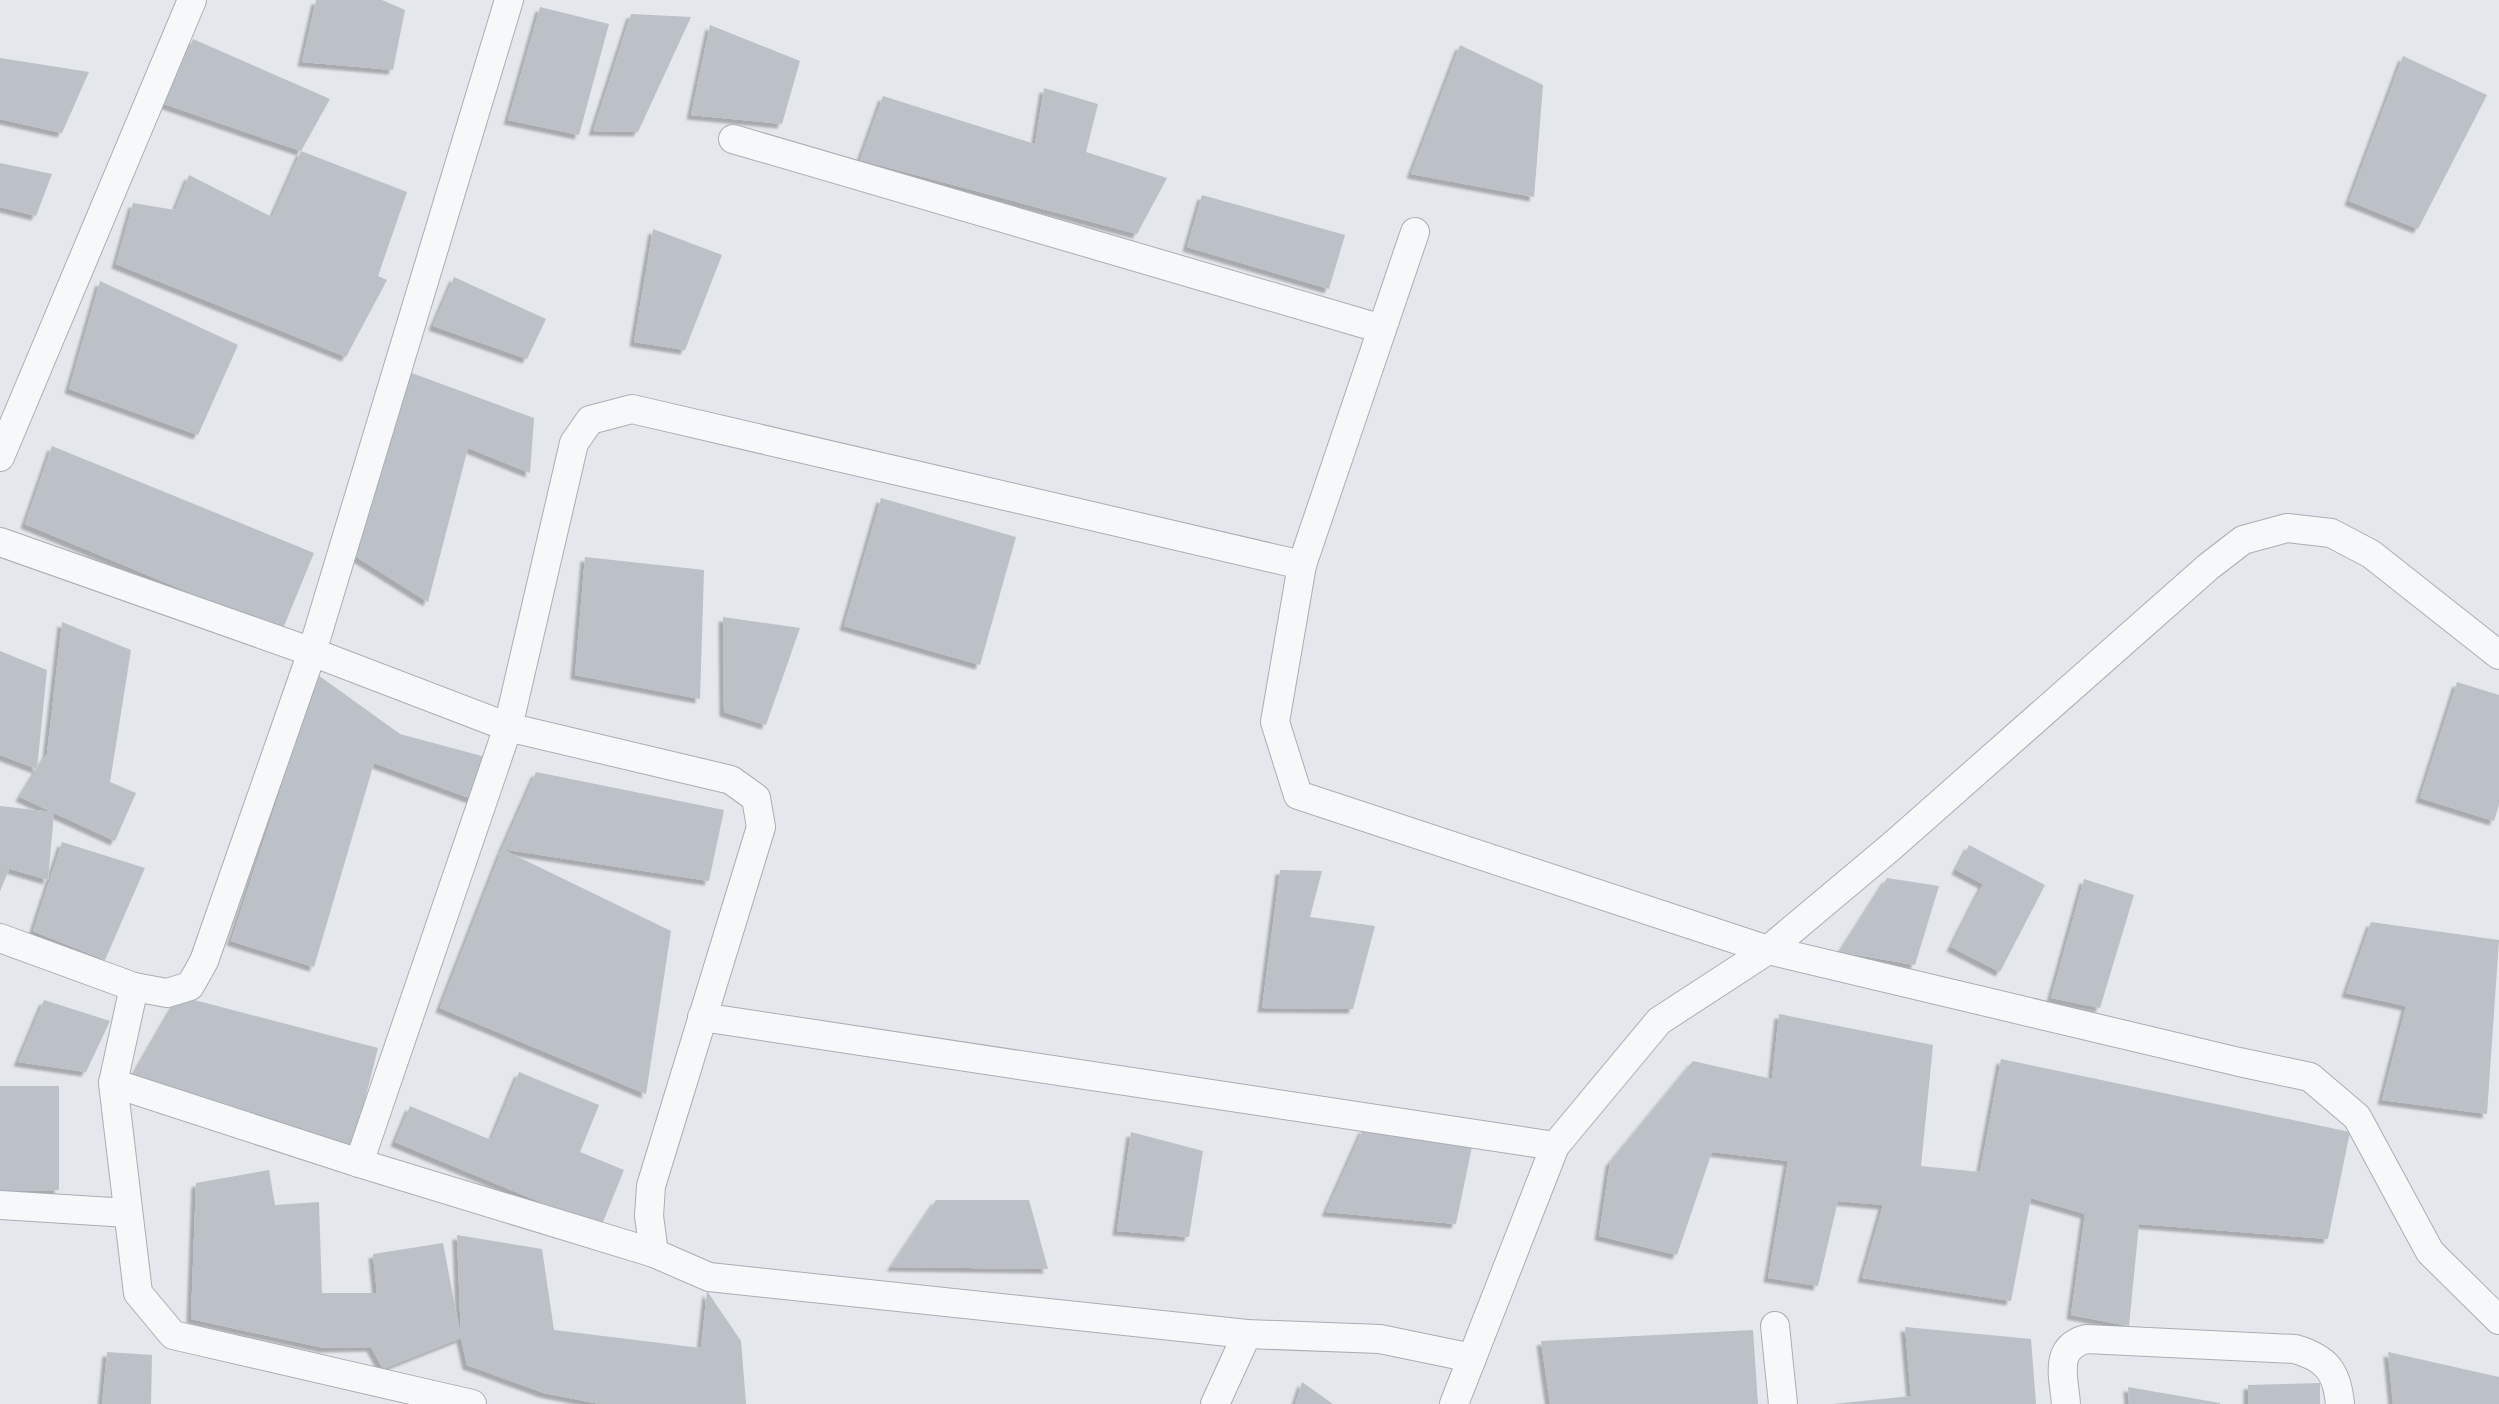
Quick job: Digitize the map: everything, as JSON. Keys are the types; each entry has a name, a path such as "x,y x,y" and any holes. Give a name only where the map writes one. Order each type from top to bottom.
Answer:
{"street":[{"path":"0,457 192,0"},
{"path":"0,938 134,987 167,993 190,986 204,961 312,652 509,0"},
{"path":"733,139 1382,329"},
{"path":"1415,232 1302,564 1276,722 1298,795 1768,950 2220,1058 2310,1077 2357,1118 2430,1252 2499,1320"},
{"path":"359,1163 508,726 574,443 590,420 632,409 1302,564"},
{"path":"1454,1404 1555,1146 1659,1021 1768,950 1892,846 2208,568 2243,540 2286,528 2331,533 2371,554 2499,655"},
{"path":"0,542 312,652 508,726 731,780 756,798 760,827 651,1186 649,1216 654,1253"},
{"path":"134,987 113,1083 138,1293 173,1334 472,1404"},
{"path":"702,1017 1555,1146"},
{"path":"113,1083 359,1163 654,1253 709,1277 1247,1334 1380,1339 1472,1358"},
{"path":"0,1205 128,1213"},
{"path":"1775,1326 1783,1404"},
{"path":"1215,1404 1247,1334"},
{"path":"2066,1404 2062,1360 2067,1349 2075,1342 2086,1339 2295,1349 2311,1354 2325,1363 2335,1377 2340,1404"}],"building":[{"path":"316,0 382,0 405,10 393,70 302,62"},
{"path":"540,7 609,24 579,135 508,120"},
{"path":"631,14 691,17 638,132 593,131"},
{"path":"710,25 800,61 782,124 691,115"},
{"path":"193,39 330,99 301,151 164,104"},
{"path":"1460,45 1543,85 1534,197 1411,174"},
{"path":"2403,56 2487,95 2418,229 2349,201"},
{"path":"0,58 89,72 62,133 0,119"},
{"path":"1044,88 1098,104 1086,152 1167,178 1137,234 860,160 883,96 1035,144"},
{"path":"301,151 407,192 378,276 387,280 346,357 116,264 133,203 175,210 189,175 272,217"},
{"path":"0,163 52,174 36,216 0,207"},
{"path":"1202,195 1345,235 1329,289 1187,247"},
{"path":"653,229 722,255 685,350 634,342"},
{"path":"454,277 546,319 527,359 433,326"},
{"path":"100,281 238,345 198,435 69,389"},
{"path":"409,372 534,418 530,473 468,448 428,602 350,553"},
{"path":"52,446 314,553 282,631 25,524"},
{"path":"881,498 1016,537 980,665 844,626"},
{"path":"585,557 704,570 700,699 575,675"},
{"path":"723,617 800,628 766,725 724,712"},
{"path":"62,622 131,650 110,782 136,793 115,841 54,813 48,880 0,866 0,806 52,812 20,797 47,754"},
{"path":"0,651 47,670 37,769 0,755"},
{"path":"318,675 400,734 493,759 472,799 374,763 314,967 231,941"},
{"path":"2457,682 2499,695 2499,805 2494,821 2420,798"},
{"path":"536,772 724,810 709,881 502,849"},
{"path":"62,842 145,868 105,960 33,931"},
{"path":"1969,845 2045,885 2000,972 1951,947 1983,884 1956,870"},
{"path":"502,849 671,931 646,1094 440,1008"},
{"path":"0,867 9,870 0,891"},
{"path":"1280,870 1322,871 1310,917 1375,926 1353,1009 1262,1008"},
{"path":"1887,878 1939,886 1915,965 1840,952"},
{"path":"2084,879 2134,895 2100,1008 2051,998"},
{"path":"2371,922 2499,940 2487,1114 2382,1100 2406,1006 2346,993"},
{"path":"179,996 378,1048 353,1147 133,1076"},
{"path":"44,1000 110,1021 86,1072 18,1062"},
{"path":"1779,1014 1933,1045 1921,1166 1980,1172 2001,1059 2350,1132 2328,1239 2139,1224 2129,1326 2071,1315 2085,1214 2031,1198 2011,1301 1862,1278 1883,1205 1838,1201 1818,1286 1768,1278 1788,1161 1712,1152 1677,1255 1599,1236 1610,1162 1693,1061 1772,1079"},
{"path":"519,1072 599,1105 580,1152 624,1170 601,1227 395,1142 410,1106 491,1140"},
{"path":"0,1086 59,1086 59,1190 0,1191"},
{"path":"1363,1129 1473,1142 1456,1224 1326,1212"},
{"path":"1131,1132 1203,1151 1189,1237 1117,1231"},
{"path":"269,1170 275,1205 319,1202 322,1293 377,1293 373,1254 443,1243 461,1338 383,1369 371,1347 324,1348 191,1319 196,1183"},
{"path":"936,1200 1029,1200 1048,1269 891,1267"},
{"path":"457,1235 542,1249 554,1330 701,1348 707,1291 741,1341 746,1404 600,1404 544,1393 467,1365 461,1338"},
{"path":"1905,1327 2031,1339 2036,1404 1833,1404 1911,1396"},
{"path":"1753,1330 1758,1404 1550,1404 1541,1341"},
{"path":"107,1352 152,1355 151,1404 102,1404"},
{"path":"2388,1352 2499,1377 2499,1404 2393,1404"},
{"path":"1302,1382 1333,1404 1295,1404"},
{"path":"2320,1383 2320,1404 2248,1404 2248,1385"},
{"path":"2128,1387 2220,1403 2220,1404 2129,1404"}]}
